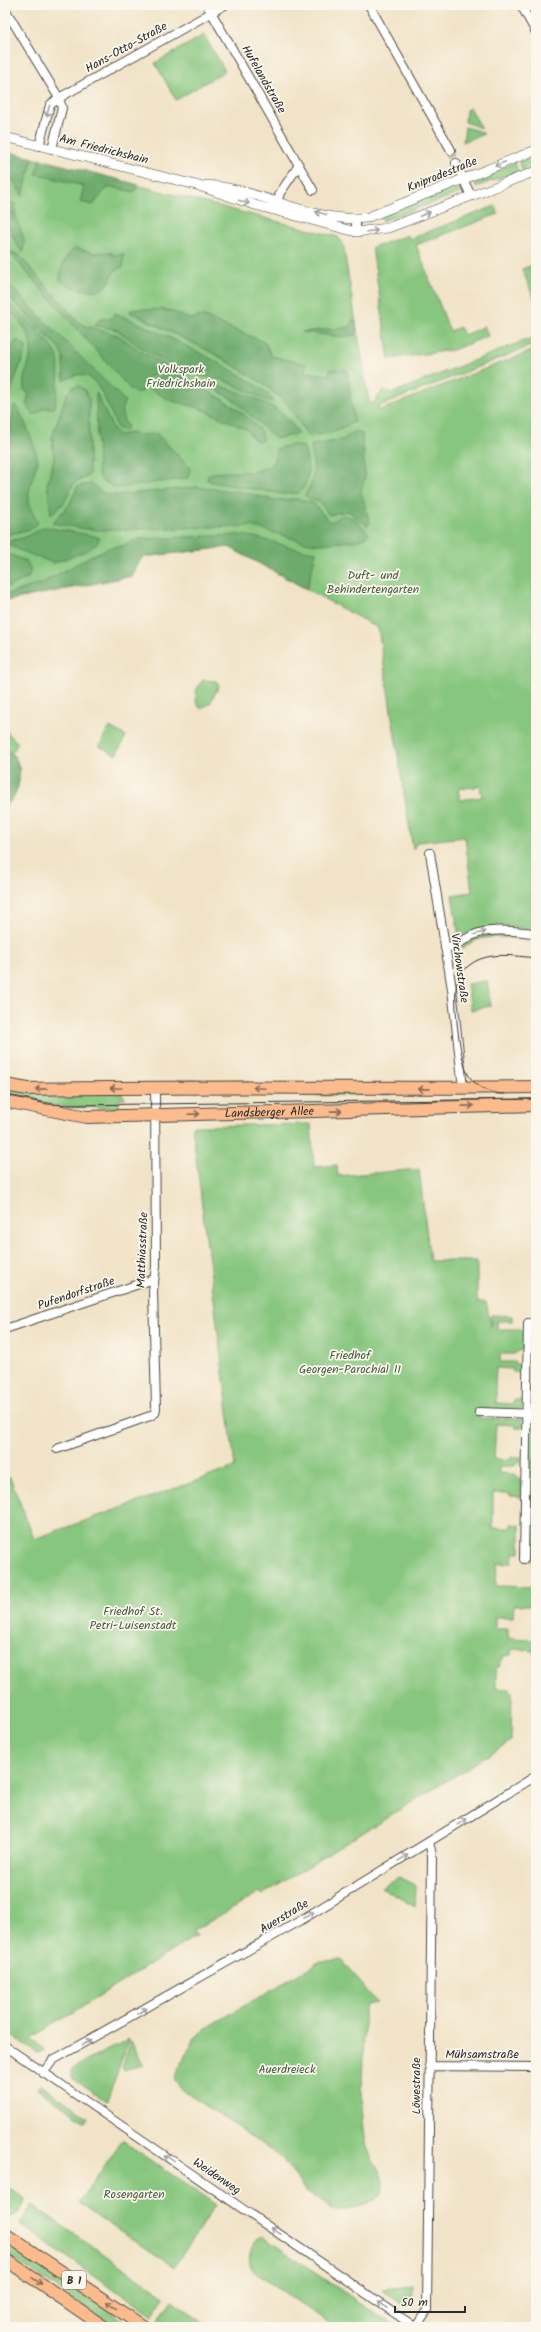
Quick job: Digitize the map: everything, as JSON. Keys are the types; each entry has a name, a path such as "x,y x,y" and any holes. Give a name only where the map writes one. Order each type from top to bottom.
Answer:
{"main road":[{"name":"Landsberger Allee","path":"5,1085 28,1089 155,1087 536,1087"},
{"name":"Landsberger Allee","path":"5,1102 88,1117 536,1105"},
{"name":"B 1","path":"5,2234 144,2327"},
{"name":"B 1","path":"5,2259 104,2327"}],"street":[{"name":"Hans-Otto-Straße","path":"59,98 209,9 225,5"},
{"path":"369,5 451,150"},
{"path":"521,5 536,32"},
{"path":"5,9 59,98 62,108 52,149"},
{"name":"Hufelandstraße","path":"209,9 313,190"},
{"path":"39,146 50,105 59,98"},
{"name":"Am Friedrichshain","path":"5,137 196,185 224,196 260,207 356,232"},
{"name":"Kniprodestraße","path":"356,219 366,218 536,150"},
{"path":"456,163 470,196"},
{"path":"277,202 280,193 299,165"},
{"path":"356,219 356,232 388,228 536,170"},
{"name":"Am Friedrichshain","path":"196,185 214,186 338,217 356,219"},
{"name":"Virchowstraße","path":"430,852 445,948 463,1088"},
{"path":"445,948 458,946 471,936 480,933 500,931 536,933"},
{"name":"Matthiasstraße","path":"57,1449 155,1413 155,1087"},
{"name":"Pufendorfstraße","path":"5,1329 154,1279"},
{"path":"524,1559 528,1323"},
{"path":"479,1412 536,1414"},
{"name":"Auerstraße","path":"43,2073 53,2060 250,1950 536,1776"},
{"name":"Löwestraße","path":"416,2327 427,2310 432,1855 429,1842"},
{"name":"Weidenweg","path":"5,2046 416,2327"},
{"name":"Mühsamstraße","path":"429,2066 536,2067"}],"green space":[{"path":"204,35 225,71 176,100 155,63"},
{"path":"470,108 481,128 465,122 466,110"},
{"path":"465,127 482,132 484,134 463,142"},
{"name":"Volkspark Friedrichshain","path":"5,151 338,237 343,244 369,401 373,404 383,390 392,393 536,336 536,344 377,407 380,410 536,349 536,930 497,927 479,930 459,937 452,895 472,892 465,837 417,842 413,850 378,628 229,547 142,557 132,576 5,601","holes":["480,786 482,797 460,800 458,789"]},
{"path":"5,151 33,158 23,196 5,169"},
{"path":"536,154 536,164 522,170 519,161"},
{"path":"40,159 139,185 134,192 112,187 106,189 93,205 80,202 84,186 36,174"},
{"path":"515,162 518,171 476,187 473,179"},
{"path":"456,185 460,193 382,221 380,215"},
{"path":"5,199 16,205 15,214 24,239 23,252 18,246 9,227"},
{"path":"495,206 498,214 416,245 450,331 460,327 464,335 483,327 484,325 488,336 453,350 389,359 372,247 408,235 409,239"},
{"path":"76,248 98,254 98,252 112,253 112,255 124,254 123,267 114,271 109,283 101,290 85,290 68,285 60,280 61,271 66,258"},
{"path":"7,250 19,255 78,322 86,326 118,335 143,353 167,366 167,369 146,378 143,391 134,393"},
{"path":"536,264 536,297 534,298 522,269"},
{"path":"5,281 125,401 122,411 124,421 128,427 125,430 118,429 100,390 90,378 84,375 79,375 73,376 64,381 63,358 59,348 5,293"},
{"path":"5,301 34,326 57,355 59,373 54,408 45,408 36,414 33,414 26,404 29,394 24,390 24,380 31,347 27,332 23,325 5,305"},
{"path":"131,310 169,310 190,319 202,316 260,340 266,344 271,356 306,364 305,372 328,375 331,369 347,370 354,422 330,433 308,436 288,405 264,384 215,354 130,312"},
{"path":"115,313 174,340 226,367 265,392 273,401 271,402 223,380 192,374 147,352 117,330 94,325 101,319 113,318"},
{"path":"352,320 355,320 358,334 344,337 302,332 350,327"},
{"path":"17,340 26,346 26,350 9,395 5,395 5,354"},
{"path":"171,371 194,382 239,411 252,421 260,431 263,440 258,441 252,437 248,430 199,408 169,400 149,388 149,382"},
{"path":"215,385 250,396 274,408 292,424 298,434 276,439 236,402 214,388"},
{"path":"79,386 84,389 89,398 89,474 87,477 74,483 64,503 51,514 47,484 54,459 52,437 67,393 73,387"},
{"path":"96,392 114,431 119,435 130,433 139,435 157,434 190,468 188,478 117,488 102,481 98,474"},
{"path":"14,405 25,422 38,461 29,490 29,500 38,523 31,529 5,535 5,467"},
{"path":"356,431 362,434 365,476 361,492 370,522 368,526 348,511 329,515 318,500 310,500 305,495 312,481 314,470 311,445 342,440"},
{"path":"293,445 304,447 308,465 306,482 299,493 283,494 211,482 207,479 209,474 260,470 272,463 277,448"},
{"path":"92,484 104,494 117,495 198,487 242,492 275,500 297,499 313,503 330,522 343,515 354,518 369,533 364,539 355,541 317,544 304,542 251,526 103,530 85,529 52,523 70,504 77,487"},
{"path":"45,527 99,538 97,544 86,551 54,563 19,550 5,542 23,538"},
{"path":"237,535 257,538 296,549 316,552 307,589 229,547 142,557 132,576 5,601 5,596 9,594 42,583 93,555 112,547 123,546 136,539"},
{"path":"5,553 26,561 31,569 28,578 5,588"},
{"path":"203,680 216,681 219,686 210,703 201,709 196,702 196,691"},
{"path":"110,727 126,736 116,755 99,746"},
{"path":"5,730 18,743 12,753 19,766 20,774 14,795 5,807"},
{"path":"5,748 16,761 19,769 19,777 15,793 5,807"},
{"path":"492,934 519,935 518,938 496,937 481,939 468,944 462,949 463,944 479,936"},
{"path":"487,981 491,1006 471,1010 467,984"},
{"path":"177,1080 248,1081 248,1084 177,1082"},
{"path":"5,1089 122,1093 125,1099 119,1099 119,1108 62,1107 5,1097"},
{"path":"305,1093 392,1093 392,1094 303,1096"},
{"name":"Friedhof Georgen-Parochial II","path":"311,1124 314,1167 337,1165 338,1176 419,1169 430,1261 477,1261 477,1302 486,1302 491,1327 491,1315 512,1316 512,1321 497,1321 497,1329 520,1329 524,1333 524,1348 514,1354 500,1354 500,1362 514,1362 523,1369 523,1372 513,1372 513,1369 496,1368 495,1389 496,1403 513,1404 514,1400 522,1400 522,1409 479,1409 479,1418 522,1419 522,1428 515,1428 515,1425 496,1424 494,1459 511,1460 511,1457 521,1457 521,1461 514,1466 499,1466 499,1473 514,1474 521,1480 521,1497 510,1496 510,1493 493,1493 493,1528 511,1528 511,1524 520,1525 520,1553 513,1553 512,1563 497,1564 496,1586 536,1587 536,1605 514,1605 513,1617 495,1617 495,1629 508,1629 508,1638 536,1639 536,1667 534,1651 512,1649 511,1655 504,1656 499,1667 496,1667 496,1688 509,1689 512,1691 511,1741 262,1895 260,1892 193,1931 196,1936 31,2038 45,2051 37,2053 5,2031 5,1479 10,1477 34,1539 235,1467 192,1126"},
{"path":"533,1316 536,1316 536,1411 531,1407"},
{"path":"530,1426 536,1426 536,1461 530,1461"},
{"path":"530,1463 536,1463 536,1494 529,1494 533,1492 534,1485 530,1485"},
{"path":"529,1495 536,1495 536,1564 535,1561 528,1560"},
{"path":"399,1877 416,1886 415,1907 381,1887"},
{"name":"Auerdreieck","path":"342,1960 377,2003 367,2005 364,2009 362,2110 368,2150 383,2183 379,2196 371,2203 336,2211 306,2192 282,2158 180,2088 175,2081 175,2076 194,2039 203,2030 321,1961"},
{"path":"129,2039 107,2101 72,2078 71,2069"},
{"path":"131,2041 143,2064 124,2070 122,2068"},
{"path":"40,2084 88,2117 85,2122 37,2089"},
{"name":"Rosengarten","path":"122,2140 216,2205 174,2267 79,2203"},
{"path":"5,2186 25,2199 21,2210 11,2217 5,2214"},
{"path":"32,2205 165,2296 152,2316 20,2224"},
{"path":"262,2236 395,2327 335,2327 254,2272 250,2264 251,2251 256,2239"},
{"path":"5,2244 38,2262 133,2327 114,2327 5,2253"},
{"path":"412,2286 412,2301 406,2306 382,2289"},
{"path":"172,2300 211,2327 168,2327 158,2320"}],"tunnel":[{"path":"451,150 456,163"}],"tram line":[{"path":"505,1094 485,1090 476,1084 469,1076 460,1047 457,1021 456,989 459,978 465,969 478,960 486,957 502,955 536,958"},
{"path":"5,1095 47,1104 72,1105 536,1099"}],"park label":[{"name":"Duft- und Behindertengarten","path":"373,582"},
{"name":"Friedhof St. Petri-Luisenstadt","path":"133,1618"}]}
